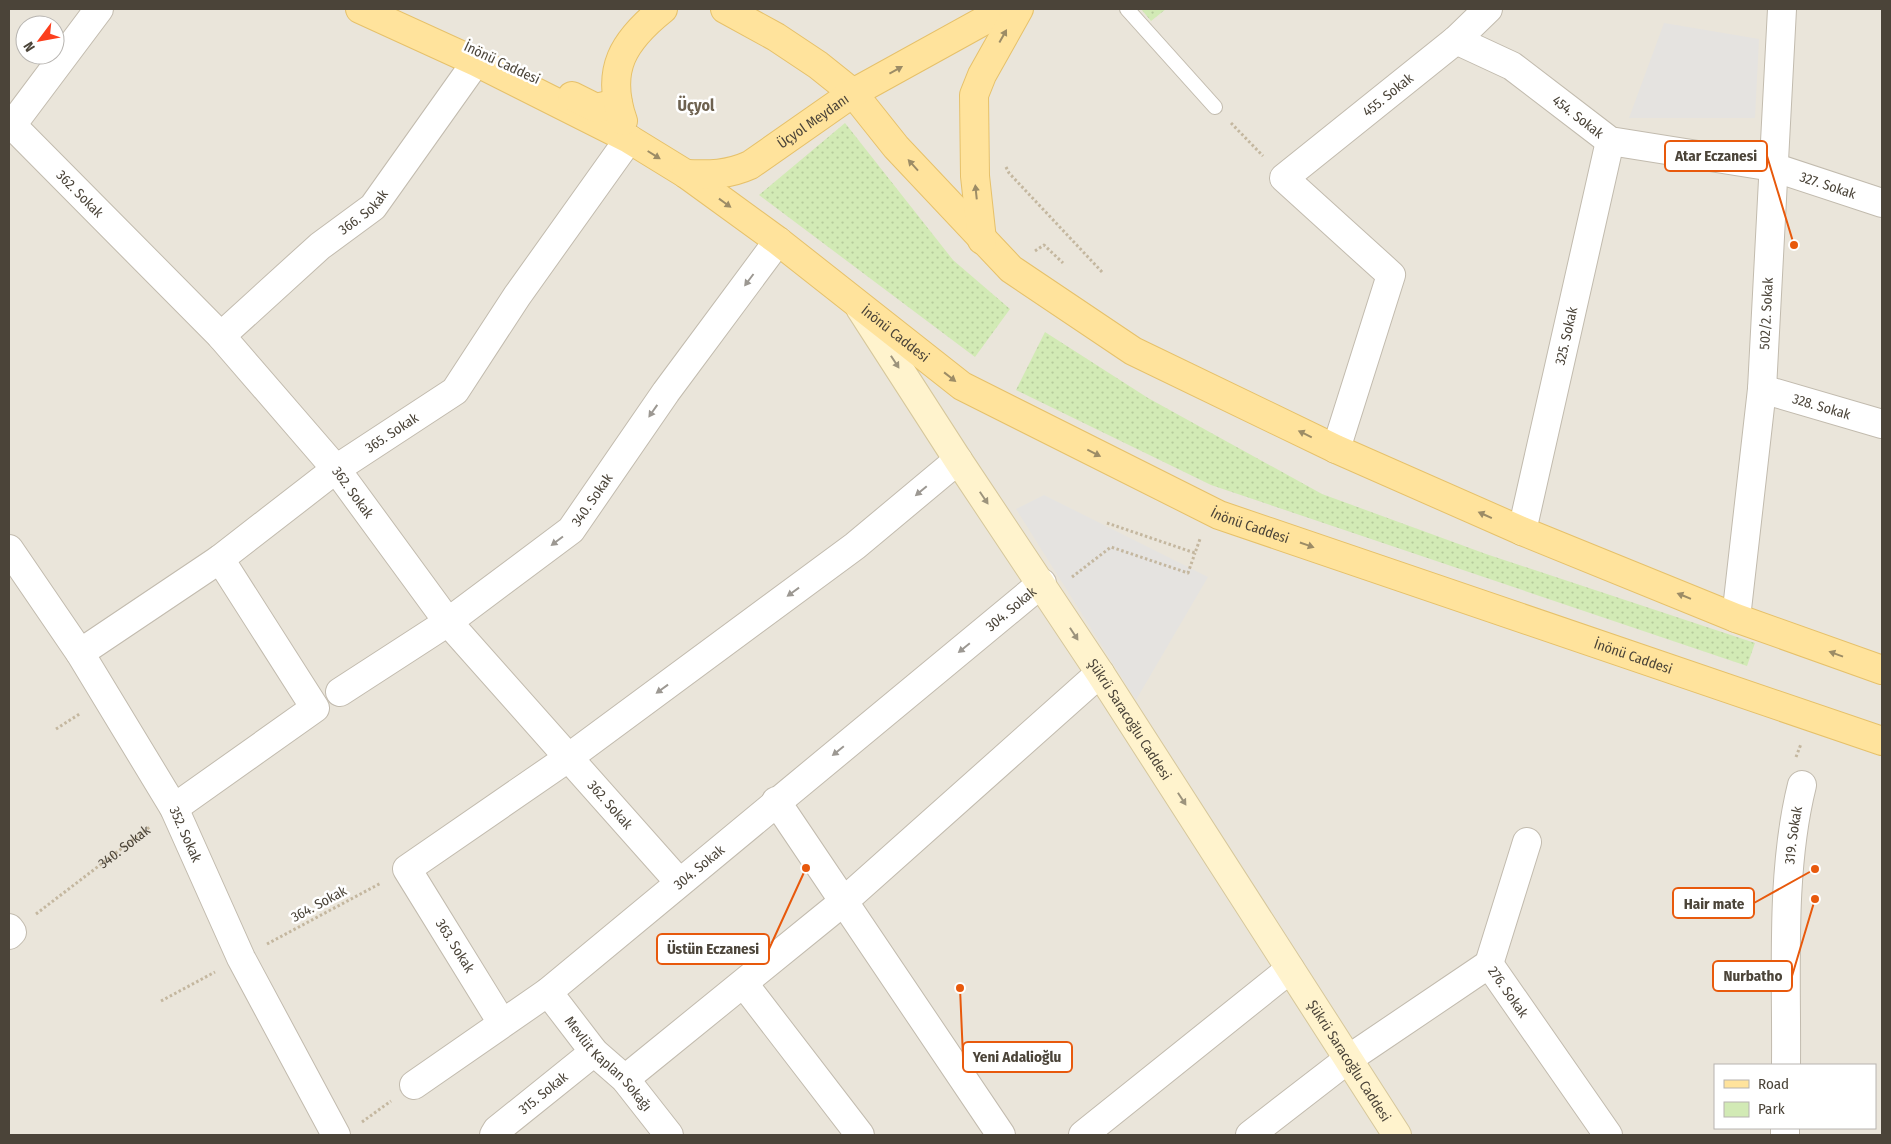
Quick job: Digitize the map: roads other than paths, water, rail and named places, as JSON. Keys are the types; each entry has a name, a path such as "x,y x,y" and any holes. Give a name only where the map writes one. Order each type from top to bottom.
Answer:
{"main road":[{"name":"İnönü Caddesi","path":"360,9 476,62 629,139 686,174 778,241 962,386 1219,516 1882,741"},
{"name":"İnönü Caddesi","path":"387,9 596,108 618,103"},
{"path":"629,139 618,103 615,73 626,45 644,24 663,9"},
{"name":"Üçyol Meydanı","path":"686,174 713,175 735,172 750,165 853,93 818,65 776,37 725,9"},
{"path":"1005,9 853,93 896,147 1011,269 1133,351 1336,449 1522,530 1736,618 1882,670"},
{"path":"982,240 974,176 974,95 982,74 1019,9"}],"street":[{"path":"10,125 99,9"},
{"name":"455. Sokak","path":"1336,449 1391,276 1284,178 1456,40 1488,9"},
{"name":"502/2. Sokak","path":"1736,618 1762,389 1782,9"},
{"name":"454. Sokak","path":"1456,40 1512,66 1610,141 1773,167"},
{"name":"366. Sokak","path":"221,336 320,246 373,207 476,62"},
{"name":"362. Sokak","path":"10,125 221,336 336,469 448,622 679,882"},
{"name":"365. Sokak","path":"80,653 220,559 336,469 455,391 517,296 629,139"},
{"name":"325. Sokak","path":"1522,530 1610,141"},
{"name":"327. Sokak","path":"1773,167 1882,203"},
{"name":"340. Sokak","path":"340,692 448,622 571,530 666,392 778,241"},
{"name":"Şükrü Saracoğlu Caddesi","path":"860,307 958,460 1046,589 1290,968 1347,1060 1397,1135"},
{"name":"328. Sokak","path":"1762,389 1882,424"},
{"path":"568,758 855,546 958,460"},
{"name":"352. Sokak","path":"9,549 80,653 174,808 241,958 348,1130"},
{"path":"174,808 315,708 220,559"},
{"name":"304. Sokak","path":"414,1085 548,992 776,802 1046,589"},
{"path":"625,1079 843,902 1100,673"},
{"name":"363. Sokak","path":"502,1023 408,869 568,758"},
{"name":"319. Sokak","path":"1786,1064 1788,872 1797,804 1802,786"},
{"path":"776,802 1001,1135"},
{"path":"1489,964 1527,842"},
{"name":"276. Sokak","path":"1250,1135 1347,1060 1489,964 1608,1135"},
{"path":"1083,1135 1290,968"},
{"path":"744,984 860,1135"},
{"name":"Mevlüt Kaplan Sokağı","path":"548,992 594,1052 625,1079 669,1135"},
{"name":"315. Sokak","path":"494,1135 496,1130 594,1052"}],"lane":[{"path":"1127,9 1215,107"}],"place":[{"name":"Atar Eczanesi","path":"1794,245"},
{"name":"Üstün Eczanesi","path":"806,868"},
{"name":"Hair mate","path":"1815,869"},
{"name":"Nurbatho","path":"1815,899"},
{"name":"Yeni Adalioğlu","path":"960,988"}],"district":[{"name":"Üçyol","path":"696,105"}]}
